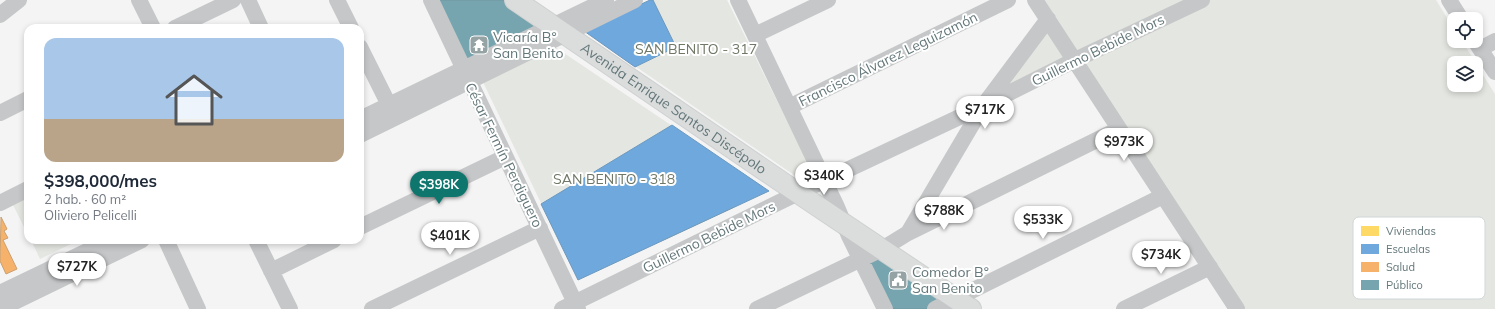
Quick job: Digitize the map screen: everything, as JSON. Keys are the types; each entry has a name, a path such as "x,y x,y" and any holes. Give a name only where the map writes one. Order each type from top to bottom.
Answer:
{"main road":[{"name":"Avenida Enrique Santos Discépolo","path":"515,0 964,304"}],"street":[{"path":"0,15 19,0"},
{"path":"139,0 150,24"},
{"path":"183,24 233,0"},
{"path":"248,0 259,24"},
{"path":"337,0 349,24"},
{"name":"César Fermín Perdiguero","path":"431,0 466,76 540,228 572,307"},
{"path":"559,30 606,0"},
{"path":"364,132 466,76 559,30 635,0"},
{"path":"738,0 790,107 860,260 885,309"},
{"path":"756,35 828,0"},
{"name":"Francisco Álvarez Leguizamón","path":"790,107 1008,0"},
{"path":"1035,0 1236,309"},
{"name":"Guillermo Bebide Mors","path":"572,307 824,180 983,106 1075,60 1202,0"},
{"path":"1449,0 1457,12"},
{"path":"908,233 983,106 1048,19"},
{"path":"1483,44 1495,41"},
{"path":"1479,48 1495,72"},
{"path":"364,55 389,105"},
{"path":"364,117 389,105 466,76"},
{"path":"0,113 24,102"},
{"path":"757,309 860,260 908,233 1119,129"},
{"path":"364,226 505,157"},
{"path":"0,203 24,192"},
{"path":"935,309 964,304 1163,196"},
{"path":"372,309 540,228"},
{"path":"0,293 102,244"},
{"path":"0,309 134,244"},
{"path":"168,244 194,308"},
{"path":"258,244 290,309"},
{"path":"271,271 326,244"},
{"path":"1124,309 1210,267"}],"green space":[{"name":"SAN BENITO - 317","path":"650,0 727,0 811,169 797,177 584,31"},
{"path":"1043,0 1436,0 1447,18 1447,48 1466,48 1472,56 1447,56 1447,92 1483,92 1483,75 1495,94 1495,309 1242,309"},
{"path":"1046,23 1071,59 992,98"},
{"name":"SAN BENITO - 318","path":"552,45 769,191 578,280 482,80"},
{"path":"24,200 24,227 13,205"},
{"path":"33,244 71,244 40,259"}],"building: Viviendas":[{"path":"645,18 652,35 623,48 616,31"},
{"path":"638,158 657,200 636,210 617,167"},
{"path":"722,182 734,207 661,241 649,215"}],"building: Escuelas":[{"path":"650,0 653,0 676,47 635,67 584,31"},
{"path":"672,125 769,191 578,280 541,204"}],"building: Salud":[{"path":"1,217 7,229 4,231 8,238 3,240 17,269 6,274 0,261"}],"building: Público":[{"name":"Vicaría B° San Benito","path":"434,0 503,0 540,25 465,64"},
{"name":"Comedor B° San Benito","path":"882,257 948,300 927,309 892,309 869,261"}],"place":[{"name":"Vicaría B° San Benito","path":"479,45"},
{"name":"Comedor B° San Benito","path":"898,280"}]}
